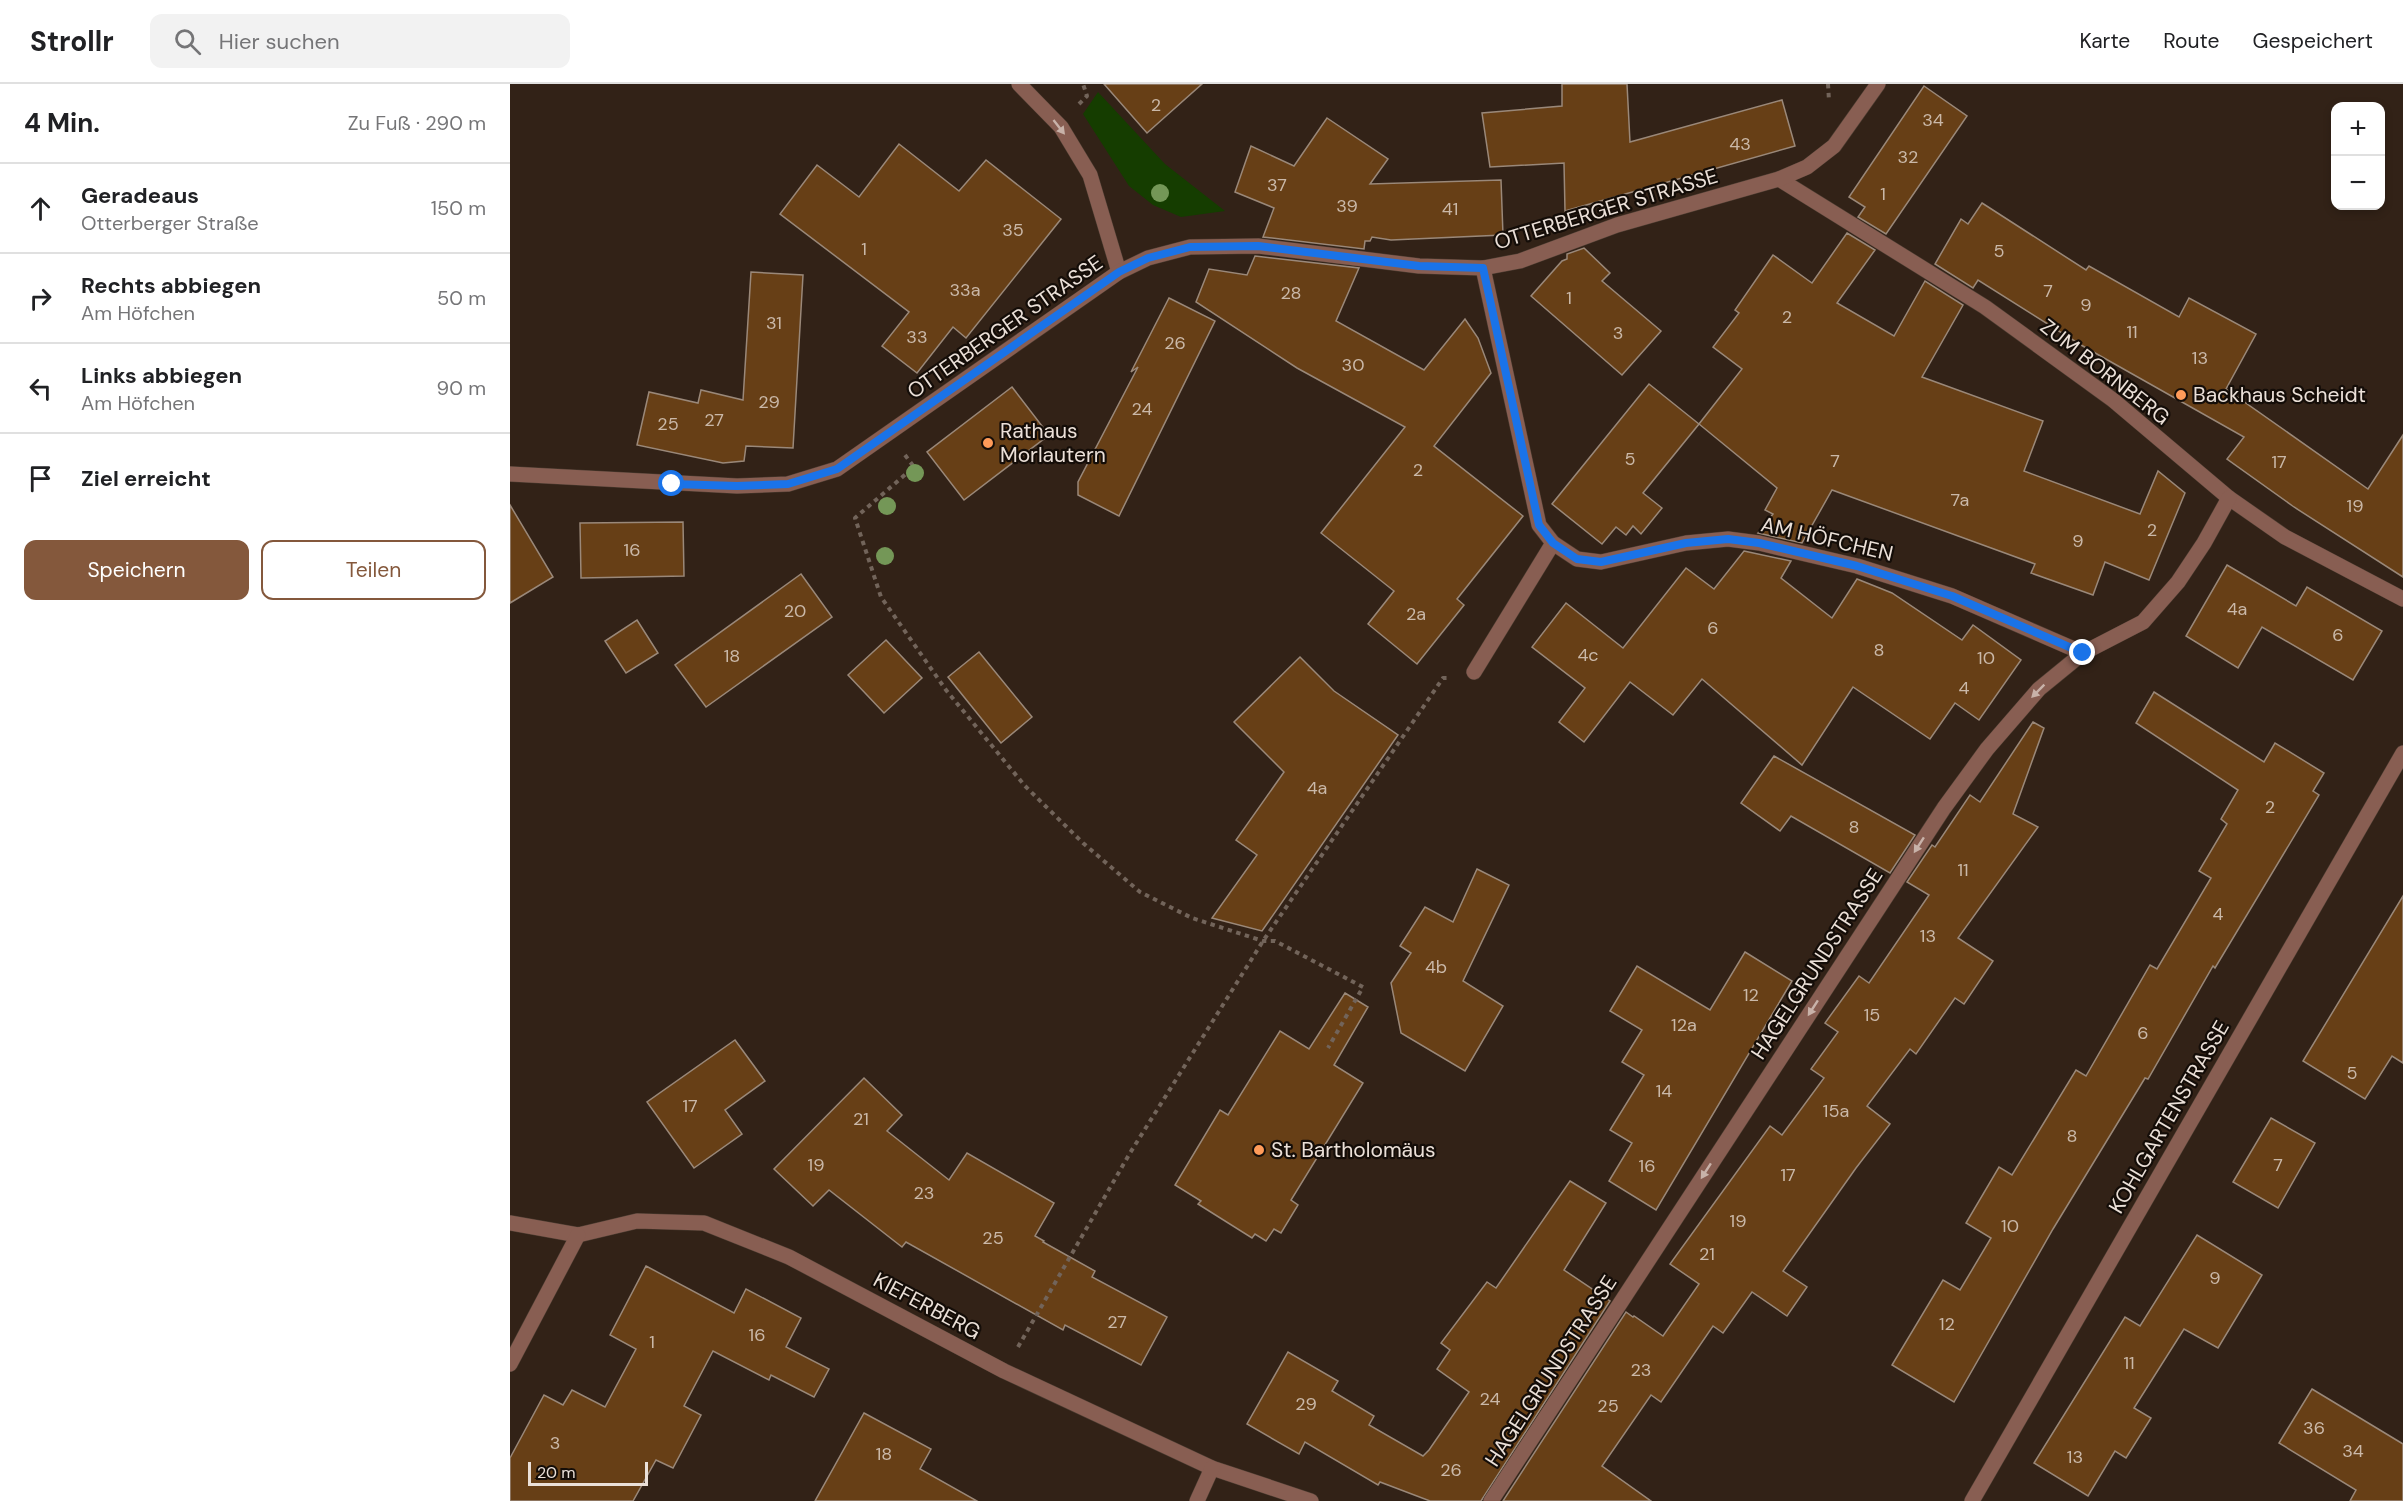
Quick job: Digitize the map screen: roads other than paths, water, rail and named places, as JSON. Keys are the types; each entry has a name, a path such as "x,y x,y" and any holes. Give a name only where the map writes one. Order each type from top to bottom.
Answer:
{"street":[{"path":"1019,84 1061,127 1090,175 1119,272"},
{"name":"OTTERBERGER STRASSE","path":"510,474 737,486 788,484 837,469 1119,272 1148,258 1190,247 1258,246 1419,266 1483,268 1520,261 1617,225 1779,179 1807,167 1834,146 1878,84"},
{"name":"ZUM BORNBERG","path":"1779,179 1985,307 2113,400 2229,498 2285,537 2403,599"},
{"name":"AM HÖFCHEN","path":"1483,268 1539,525 1553,543 1577,559 1601,562 1686,543 1728,539 1759,543 1902,578 1952,596 2083,653"},
{"name":"HAGELGRUNDSTRASSE","path":"1491,1501 1944,808 1987,749 2039,689 2083,653 2143,622 2178,582 2204,543 2229,498"},
{"path":"1474,672 1553,543"},
{"name":"KOHLGARTENSTRASSE","path":"1972,1501 2403,753"},
{"name":"KIEFERBERG","path":"510,1223 578,1235 637,1221 704,1222 789,1257 1004,1371 1212,1468 1311,1501"},
{"path":"510,1364 578,1235"},
{"path":"1197,1501 1212,1468"}],"place":[{"name":"Backhaus Scheidt","path":"2181,395"},
{"name":"Rathaus Morlautern","path":"988,443"},
{"name":"St. Bartholomäus","path":"1259,1150"}]}
